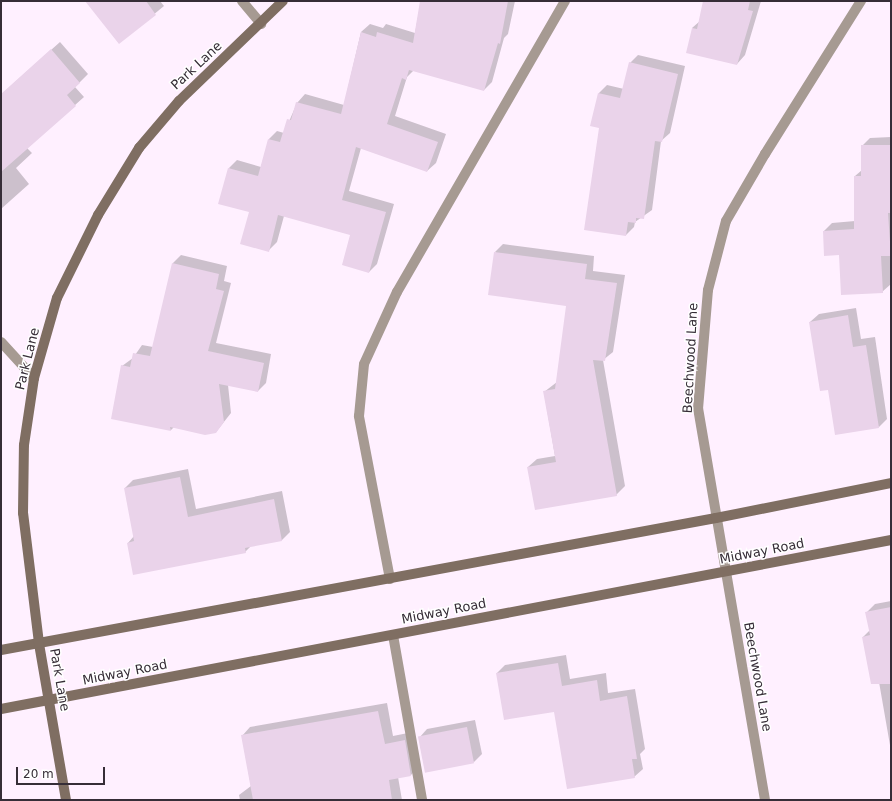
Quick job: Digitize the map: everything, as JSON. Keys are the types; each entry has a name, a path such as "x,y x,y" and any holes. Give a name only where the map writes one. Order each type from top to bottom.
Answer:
{"main road":[{"name":"Park Lane","path":"66,800 39,643 23,514 24,445 34,378 57,298 98,215 139,148 179,101 261,24 283,1"},
{"path":"1,650 716,518 891,483"},
{"name":"Midway Road","path":"1,709 891,540"}],"street":[{"path":"242,1 261,24"},
{"path":"390,579 359,416 364,364 397,292 565,1"},
{"name":"Beechwood Lane","path":"765,800 698,409 708,290 726,221 765,154 861,1"},
{"path":"1,342 34,378"},
{"path":"393,635 422,800"}],"building":[{"path":"85,1 146,1 156,15 119,44"},
{"path":"420,1 508,1 500,44 498,43 484,91 409,70 406,80 402,78 387,124 438,142 427,172 356,147 342,200 386,212 369,273 342,265 350,235 278,215 269,252 240,244 249,212 218,204 228,168 258,176 268,139 280,142 287,119 291,120 296,102 341,114 361,32 376,37 377,32 413,43"},
{"path":"703,1 750,1 748,10 753,11 737,65 686,53 692,28 697,29"},
{"path":"51,49 80,83 67,95 76,106 1,172 1,94"},
{"path":"629,62 678,74 662,142 655,141 644,219 636,218 636,223 628,222 626,236 584,230 599,128 590,126 598,93 620,98"},
{"path":"861,145 891,145 891,213 888,213 891,256 881,256 883,293 841,295 839,255 824,256 823,231 854,229 854,176 861,176"},
{"path":"494,252 587,264 585,279 617,283 605,361 593,360 617,496 535,510 527,467 556,462 543,391 555,389 566,306 488,295"},
{"path":"172,263 219,274 216,289 224,291 208,351 264,363 258,392 219,384 224,422 216,433 205,435 170,427 171,431 111,419 121,365 130,367 133,353 150,356"},
{"path":"848,315 853,347 866,345 879,428 835,435 828,390 820,391 809,322"},
{"path":"180,477 188,517 274,499 282,541 245,548 246,553 133,575 127,543 134,541 124,488"},
{"path":"891,607 891,684 871,684 862,637 870,635 865,612"},
{"path":"558,663 562,686 597,680 600,701 627,696 637,759 632,759 635,778 567,789 554,712 504,720 496,673"},
{"path":"378,711 385,744 405,740 411,776 389,780 392,800 253,800 241,735"},
{"path":"467,727 474,763 425,773 418,737"}]}
